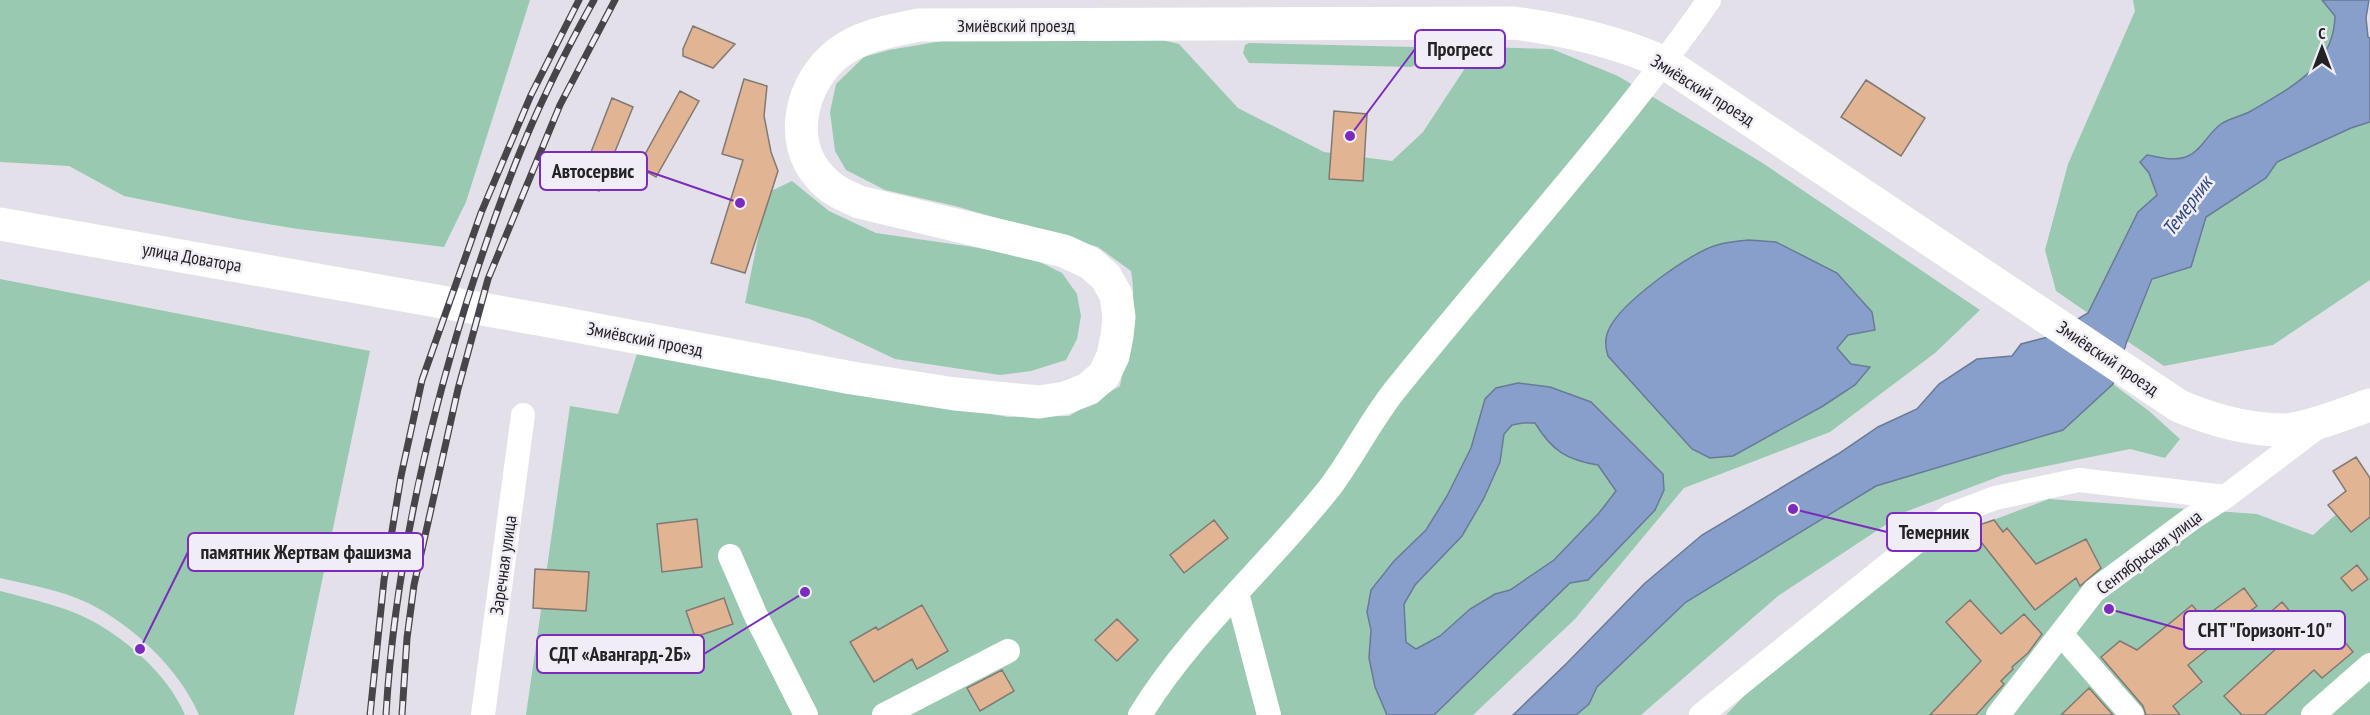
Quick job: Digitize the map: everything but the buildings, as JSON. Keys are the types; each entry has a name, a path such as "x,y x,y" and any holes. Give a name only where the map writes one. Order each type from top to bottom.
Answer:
{"main road":[{"name":"Змиёвский проезд","path":"383,292 852,378 955,394 1039,402 1065,398 1088,389 1104,375 1113,356 1119,317 1116,295 1106,277 1090,262 1064,252 859,202 837,192 820,177 809,161 803,145 802,121 804,103 810,85 838,53 868,36 919,25 1514,23 1553,28 1596,38 1633,49 1665,63 2179,406 2208,418 2244,426 2286,430 2370,405"},
{"name":"улица Доватора","path":"0,224 383,292"}],"street":[{"path":"1140,715 1155,690 1196,640 1331,485 1392,393 1665,63 1709,0"},
{"name":"Заречная улица","path":"483,715 523,415"},
{"name":"Сентябрьская улица","path":"1998,715 2094,591 2191,519 2225,497 2328,419"},
{"path":"1701,715 1950,515 1995,498 2079,480 2225,497"},
{"path":"730,556 756,616 806,715"},
{"path":"1237,593 1269,715"},
{"path":"2061,634 2132,715"},
{"path":"884,715 1008,651"},
{"path":"2313,715 2370,665"}],"green space":[{"path":"0,0 530,0 466,202 444,247 298,229 238,219 124,196 69,166 0,162"},
{"path":"2133,0 2322,0 2335,16 2333,34 2327,49 2307,74 2280,94 2251,111 2221,124 2193,154 2173,159 2147,155 2140,161 2149,173 2157,195 2138,212 2088,313 2056,291 2045,250 2068,164 2135,11"},
{"path":"1144,36 1179,44 1238,108 1324,152 1392,161 1423,132 1479,47 1552,49 1618,76 1761,162 1980,310 1935,353 1830,432 1684,488 1575,619 1473,715 526,715 570,406 618,414 638,350 1008,417 1069,416 1120,386 1132,315 1131,271 1098,247 955,206 885,190 846,170 835,151 830,112 836,84 864,57 889,50 948,40"},
{"path":"1249,43 1414,47 1419,58 1417,63 1411,67 1249,63 1243,53 1245,45"},
{"path":"2370,122 2370,280 2273,345 2164,366 2127,341 2153,279 2191,267 2206,217 2265,178 2277,162 2351,128"},
{"path":"792,181 829,211 876,233 1032,258 1062,273 1077,294 1081,316 1077,339 1066,360 1031,371 1000,375 895,359 810,319 745,303 767,193"},
{"path":"0,279 370,351 294,715 199,715 191,698 167,666 153,650 122,623 78,598 0,578"},
{"path":"2113,384 2149,411 2180,439 2165,458 2130,449 2003,475 1905,512 1778,596 1641,715 1576,715 1589,704 1597,687 1686,602 1876,486 2063,430"},
{"path":"2370,484 2370,715 1726,715 1763,676 1932,543 2049,499 2257,514 2313,535"},
{"path":"0,591 70,611 111,632 142,656 155,670 185,715 0,715"}],"water":[{"path":"2322,0 2369,0 2366,18 2370,38 2370,122 2351,128 2277,162 2266,178 2206,217 2191,267 2152,279 2127,341 2113,384 2063,430 1876,486 1686,602 1597,687 1589,704 1576,715 1513,715 1644,584 1702,535 1838,454 1878,427 1917,409 1939,384 1977,359 2012,356 2021,344 2048,337 2088,313 2138,212 2157,195 2149,173 2140,162 2147,155 2173,159 2193,154 2221,124 2251,111 2280,94 2307,74 2327,49 2333,34 2335,16"},
{"path":"1749,240 1776,242 1837,273 1872,312 1875,330 1848,335 1837,348 1851,364 1870,367 1855,385 1823,406 1733,456 1710,458 1692,449 1608,356 1606,340 1609,329 1627,306 1674,268 1717,245"},
{"path":"1518,383 1550,387 1591,402 1663,474 1664,490 1655,510 1588,580 1570,583 1434,715 1387,715 1375,687 1369,658 1371,630 1367,612 1371,590 1394,561 1426,530 1447,496 1471,448 1485,399 1496,388","holes":["1535,423 1541,433 1561,453 1598,465 1616,491 1599,513 1554,560 1510,590 1495,594 1470,609 1440,636 1416,649 1406,642 1404,604 1415,585 1462,536 1484,498 1500,462 1504,434 1512,425"]}],"railway":[{"path":"370,715 384,580 401,476 422,380 481,213 531,95 579,0"},
{"path":"386,715 390,662 404,558 425,454 452,352 485,247 514,167 553,78 594,0"},
{"path":"402,715 407,638 414,585 458,389 488,279 560,105 615,0"}],"place":[{"name":"Прогресс","path":"1350,136"},
{"name":"Автосервис","path":"740,203"},
{"name":"Темерник","path":"1793,509"},
{"name":"СДТ «Авангард-2Б»","path":"805,592"},
{"name":"СНТ \"Горизонт-10\"","path":"2109,609"},
{"name":"памятник Жертвам фашизма","path":"140,649"}]}
